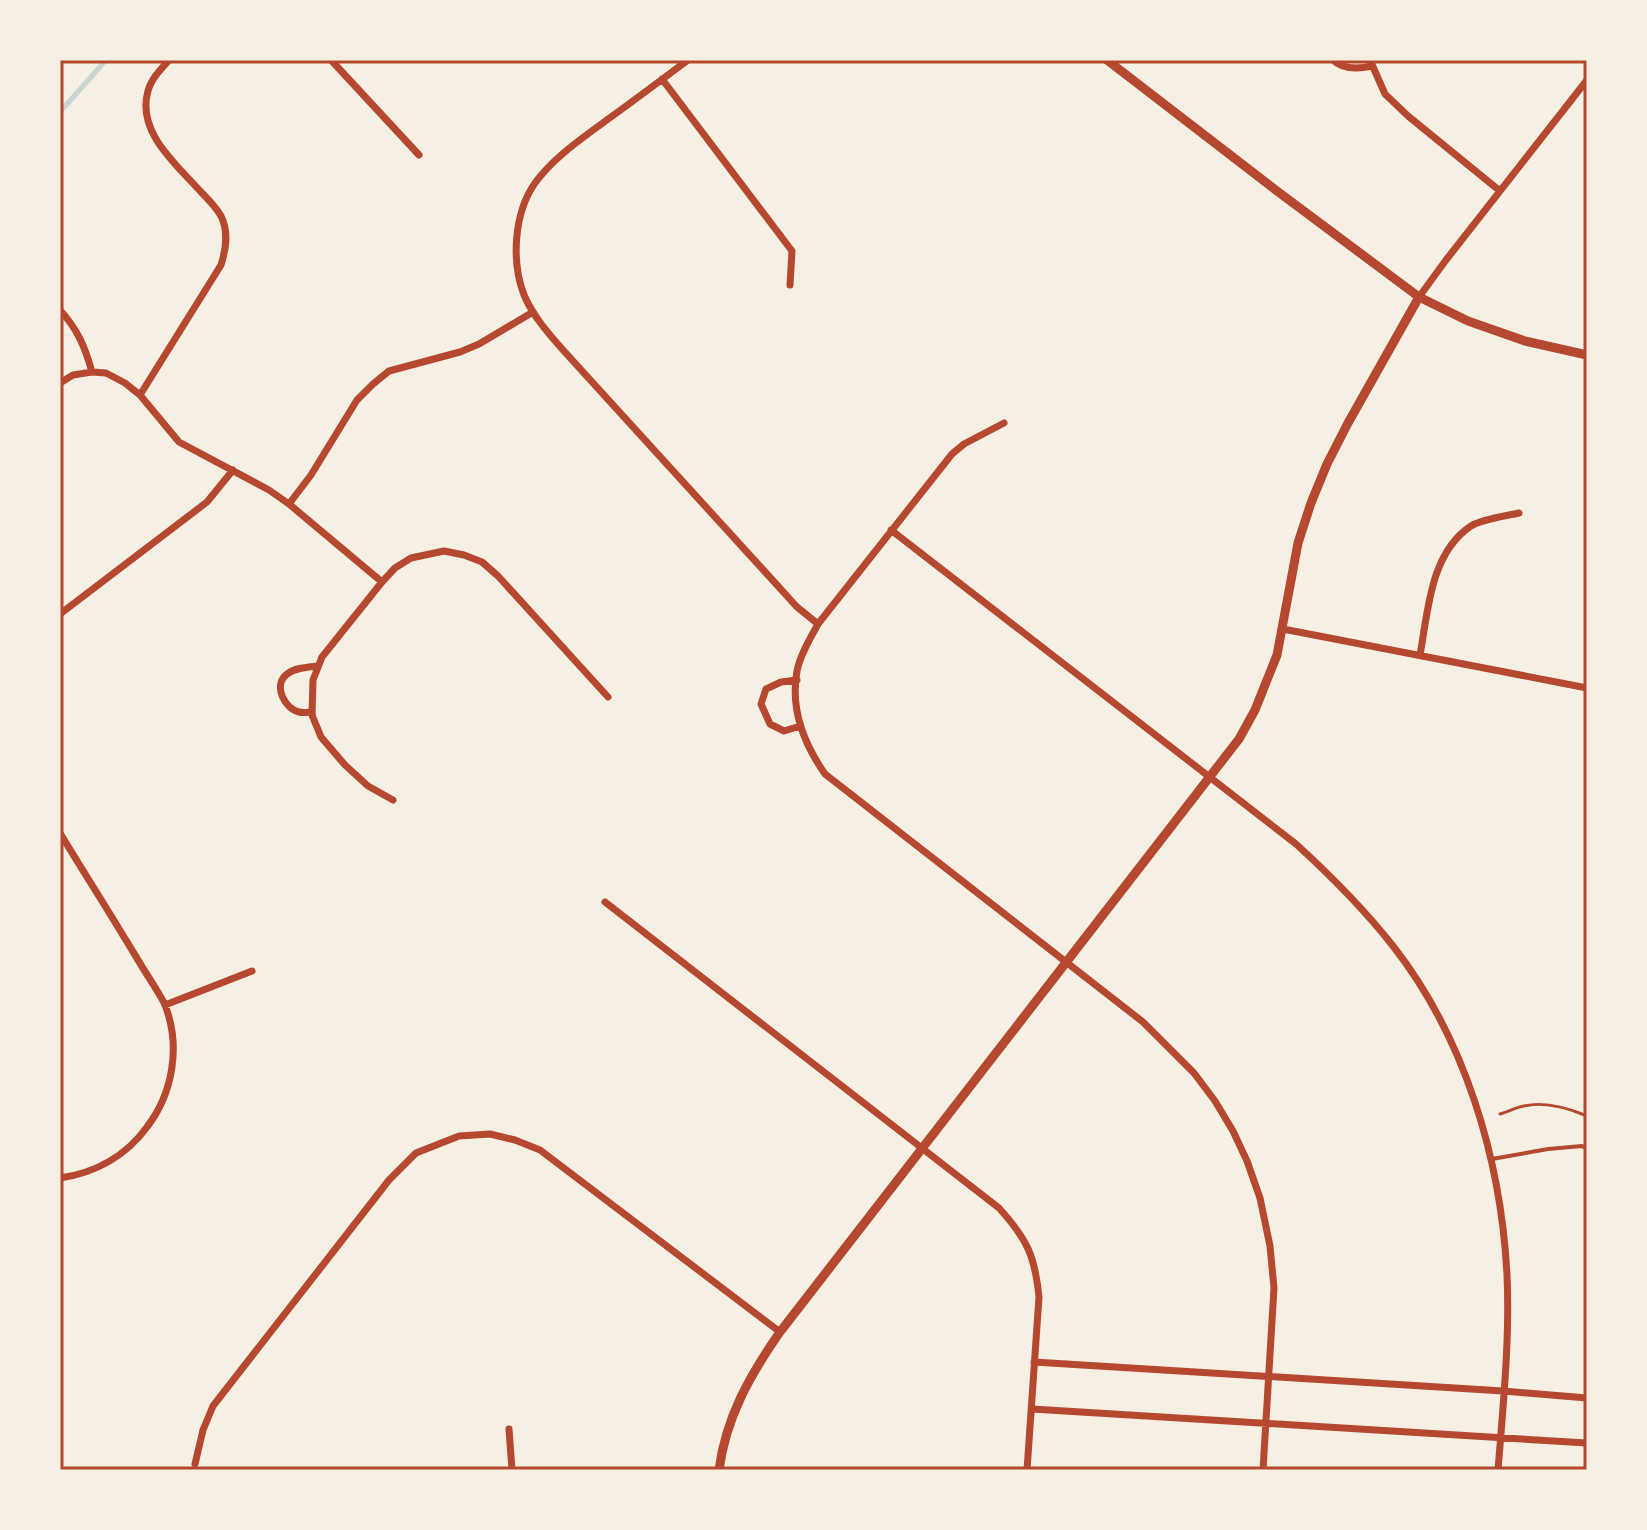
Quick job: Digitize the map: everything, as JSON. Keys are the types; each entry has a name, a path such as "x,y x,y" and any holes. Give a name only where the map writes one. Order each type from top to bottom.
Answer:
{"street":[{"path":"140,395 221,265 226,249 222,218 160,146 150,128 146,108 148,91 169,60"},
{"path":"331,60 419,155"},
{"path":"688,60 571,147 533,185 518,224 518,269 523,293 533,312 563,350 797,607 818,624"},
{"path":"1107,60 1419,297 1468,321 1510,336 1587,355"},
{"path":"1333,60 1350,68 1371,63 1385,94 1392,101 1500,191"},
{"path":"662,79 792,251 790,285"},
{"path":"719,1470 728,1426 740,1397 756,1366 780,1332 1239,739 1255,710 1277,655 1298,543 1316,490 1348,423 1419,297 1587,80"},
{"path":"60,310 72,323 85,346 92,372"},
{"path":"289,504 311,475 357,400 389,371 460,352 533,312"},
{"path":"60,383 73,375 106,373 140,395 179,442 269,490 382,582"},
{"path":"1004,423 964,444 952,454 818,624 797,670 796,706 800,726 812,755 825,774 1143,1022 1194,1073 1215,1101 1233,1131 1260,1198 1270,1246 1274,1288 1263,1470"},
{"path":"60,614 207,502 233,470"},
{"path":"1420,655 1432,587 1439,566 1453,543 1472,525 1519,513"},
{"path":"891,530 1296,844 1362,909 1422,989 1452,1044 1474,1097 1492,1159 1502,1215 1507,1277 1498,1470"},
{"path":"393,800 368,786 321,737 312,712 313,680 322,657 382,582 395,568 411,558 444,551 482,562 608,697"},
{"path":"1283,629 1587,688"},
{"path":"312,712 297,712 285,705 282,681 286,674 318,666"},
{"path":"797,680 781,682 766,689 761,704 770,724 784,731 800,726"},
{"path":"60,833 165,1005 174,1051 166,1097 141,1135 122,1154 105,1164 78,1175 60,1178"},
{"path":"605,902 999,1208 1015,1226 1028,1247 1036,1269 1039,1297 1027,1470"},
{"path":"165,1005 252,971"},
{"path":"195,1464 203,1430 213,1406 389,1180 416,1153 459,1136 490,1134 540,1150 780,1332"},
{"path":"1034,1362 1587,1398"},
{"path":"1032,1409 1587,1443"},
{"path":"509,1429 512,1470"}],"lane":[{"path":"1492,1159 1548,1149 1582,1146 1587,1149"}],"path":[{"path":"1500,1114 1525,1105 1548,1105 1587,1116"}],"waterway":[{"path":"60,112 106,60"}]}
